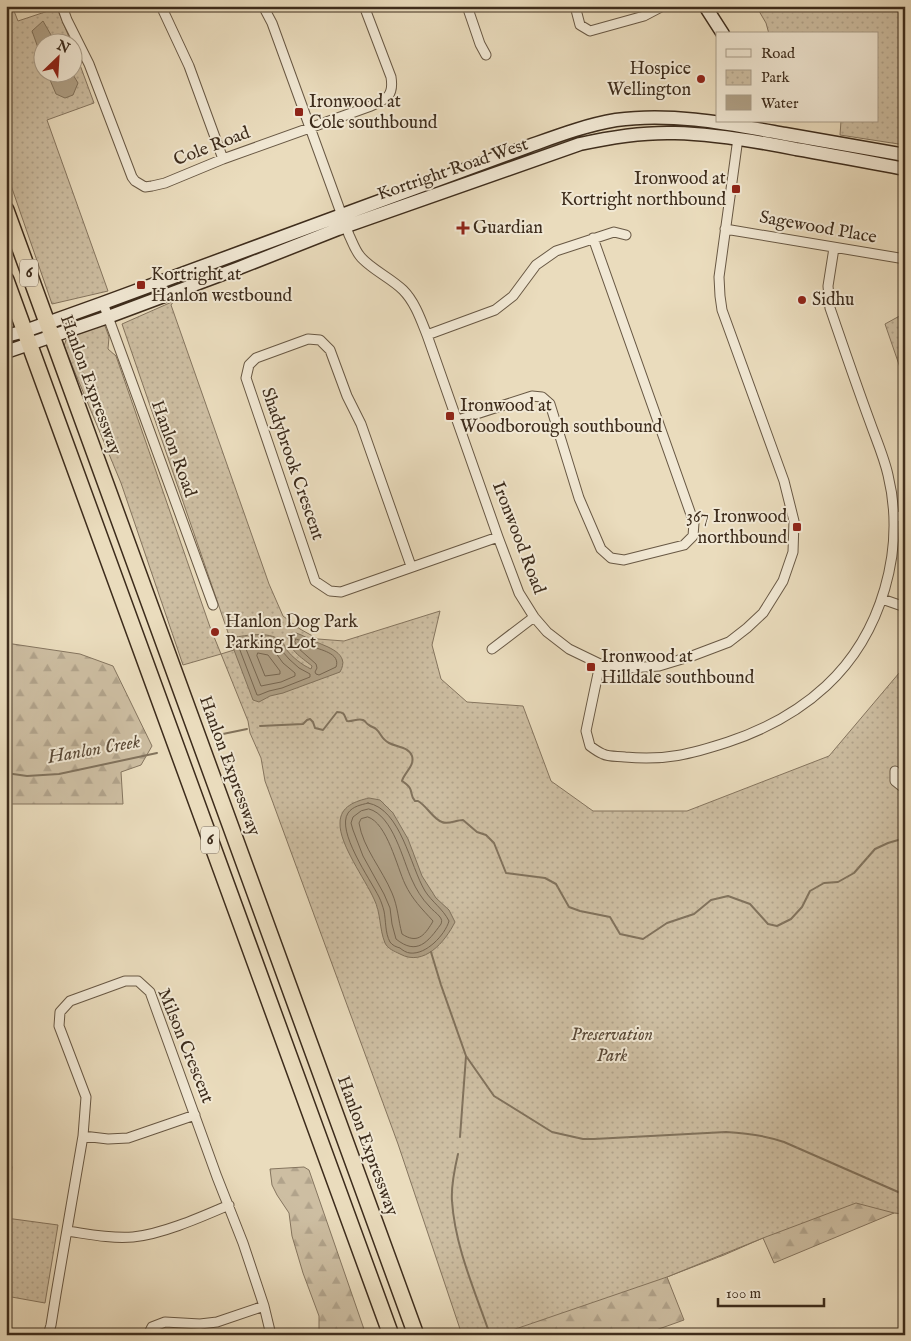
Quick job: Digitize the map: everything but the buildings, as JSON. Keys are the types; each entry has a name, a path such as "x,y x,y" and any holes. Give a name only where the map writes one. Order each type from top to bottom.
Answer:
{"highway":[{"name":"Hanlon Expressway","path":"6,210 416,1335"},
{"name":"6","path":"6,280 391,1335"}],"street":[{"name":"Cole Road","path":"62,6 89,64 132,177 135,182 145,187 165,183 223,159 310,129 388,97 391,92 391,77 364,6"},
{"path":"161,6 192,73 223,159"},
{"name":"Ironwood Road","path":"263,6 272,22 310,129 359,256 404,291 414,305 427,335 519,592 534,617 547,632 569,649 600,664 629,668 659,666 729,642 763,613 783,581 793,552 794,521 784,481 722,310 720,296 719,277 738,128"},
{"path":"467,6 486,56"},
{"path":"575,6 580,25 590,31 644,16 663,6"},
{"path":"705,6 721,32"},
{"name":"Kortright Road West","path":"27,338 103,303 586,126 645,117 676,118 905,154"},
{"name":"Kortright Road West","path":"50,329 108,317 347,227 580,144 602,139 738,128 905,169"},
{"name":"Sagewood Place","path":"725,229 905,259"},
{"path":"427,335 495,310 513,296 536,265 556,251 614,232 626,235"},
{"path":"458,420 532,396 542,397 550,404 579,498 601,549 611,558 624,560 684,545 693,536 694,523 593,238"},
{"path":"600,664 586,731 590,746 604,755 644,759 666,758 691,754 732,741 774,724 826,687 857,650 882,599 892,561 894,517 888,475 830,308 828,286 834,248"},
{"name":"Hanlon Road","path":"103,303 213,605"},
{"path":"6,336 27,338"},
{"path":"6,352 27,338"},
{"name":"Shadybrook Crescent","path":"411,566 361,424 347,396 330,350 320,340 308,339 256,358 248,365 246,378 315,581 330,590 341,592 498,537"},
{"path":"894,517 905,516"},
{"path":"882,599 905,607"},
{"path":"492,649 534,617"},
{"path":"895,771 895,781 905,789"},
{"name":"Milson Crescent","path":"48,1335 83,1136 86,1097 59,1026 60,1012 70,1001 125,981 138,981 150,992 217,1178 243,1242 264,1306"},
{"path":"83,1136 108,1139 128,1138 195,1115"},
{"path":"67,1231 103,1236 133,1237 164,1230 229,1205"},
{"path":"148,1335 152,1327 165,1322 200,1324 217,1322 264,1306 271,1335"}],"green space":[{"path":"6,6 12,6 18,21 57,8 67,32 32,32 32,82 82,82 82,70 94,103 47,120 108,291 52,304 6,171"},
{"path":"756,6 905,6 905,145 840,135 841,122 878,122 878,32 768,32 766,23"},
{"name":"Preservation Park","path":"174,301 171,305 269,584 283,616 300,629 318,639 344,641 440,611 432,645 441,679 467,702 523,706 551,781 593,811 687,811 829,756 905,666 905,1214 856,1203 667,1277 498,1335 462,1335 398,1144 265,781 261,758 250,733 248,721 221,654 234,650 122,324"},
{"path":"905,313 905,382 885,324"},
{"path":"100,324 105,326 109,337 108,349 116,356 221,654 183,665 121,483 64,346 66,340 71,336"},
{"path":"6,643 80,654 113,666 152,746 141,765 121,772 123,804 6,804"},
{"path":"304,1167 309,1170 366,1335 319,1335 319,1316 292,1236 289,1213 272,1185 270,1169"},
{"path":"823,1182 894,1213 774,1263 763,1238 667,1277 684,1320 642,1335 503,1335 485,1275"},
{"path":"6,1218 58,1225 45,1303 6,1296"}],"water":[{"path":"43,21 49,32 32,32"},
{"path":"51,82 78,83 73,95 65,98 56,94"},
{"path":"296,633 340,655 343,665 340,672 270,696 259,702 253,700 234,650 233,644 236,637 247,635 272,636 282,642 294,658 311,669 312,666 296,653 290,645 288,635"},
{"path":"369,798 380,800 393,813 408,839 422,876 436,898 449,910 455,922 440,944 425,955 409,957 393,951 386,945 376,904 344,841 340,823 343,812 350,805"},
{"path":"6,1163 10,1163 12,1167 6,1213"}],"waterway":[{"name":"Hanlon Creek","path":"260,726 303,724 310,719 315,728 323,730 337,712 343,713 347,721 359,719 365,721 376,729 386,741 406,749 412,756 411,766 402,781 409,787 415,801 421,803 442,822 463,820 477,832 486,835 494,843 506,873 545,878 556,884 569,907 610,917 620,934 643,939 667,923 694,914 711,900 728,896 750,904 768,924 777,926 791,919 802,907 810,891 824,883 838,882 854,873 875,849 905,838"},
{"name":"Hanlon Creek","path":"218,735 247,729"},
{"name":"Hanlon Creek","path":"6,773 27,776 59,774 157,753"},
{"path":"431,952 466,1056 494,1096 552,1132 583,1139 726,1132 755,1135 784,1142 905,1195"},
{"path":"460,1137 466,1056"},
{"path":"458,1154 452,1190 457,1235 466,1269 490,1335"}],"place":[{"name":"Hospice Wellington","path":"701,79"},
{"name":"Ironwood at Cole southbound","path":"299,112"},
{"name":"Ironwood at Kortright northbound","path":"736,189"},
{"name":"Guardian","path":"463,228"},
{"name":"Kortright at Hanlon westbound","path":"141,285"},
{"name":"Sidhu","path":"802,300"},
{"name":"Ironwood at Woodborough southbound","path":"450,416"},
{"name":"367 Ironwood northbound","path":"797,527"},
{"name":"Hanlon Dog Park Parking Lot","path":"215,632"},
{"name":"Ironwood at Hilldale southbound","path":"591,667"}]}
